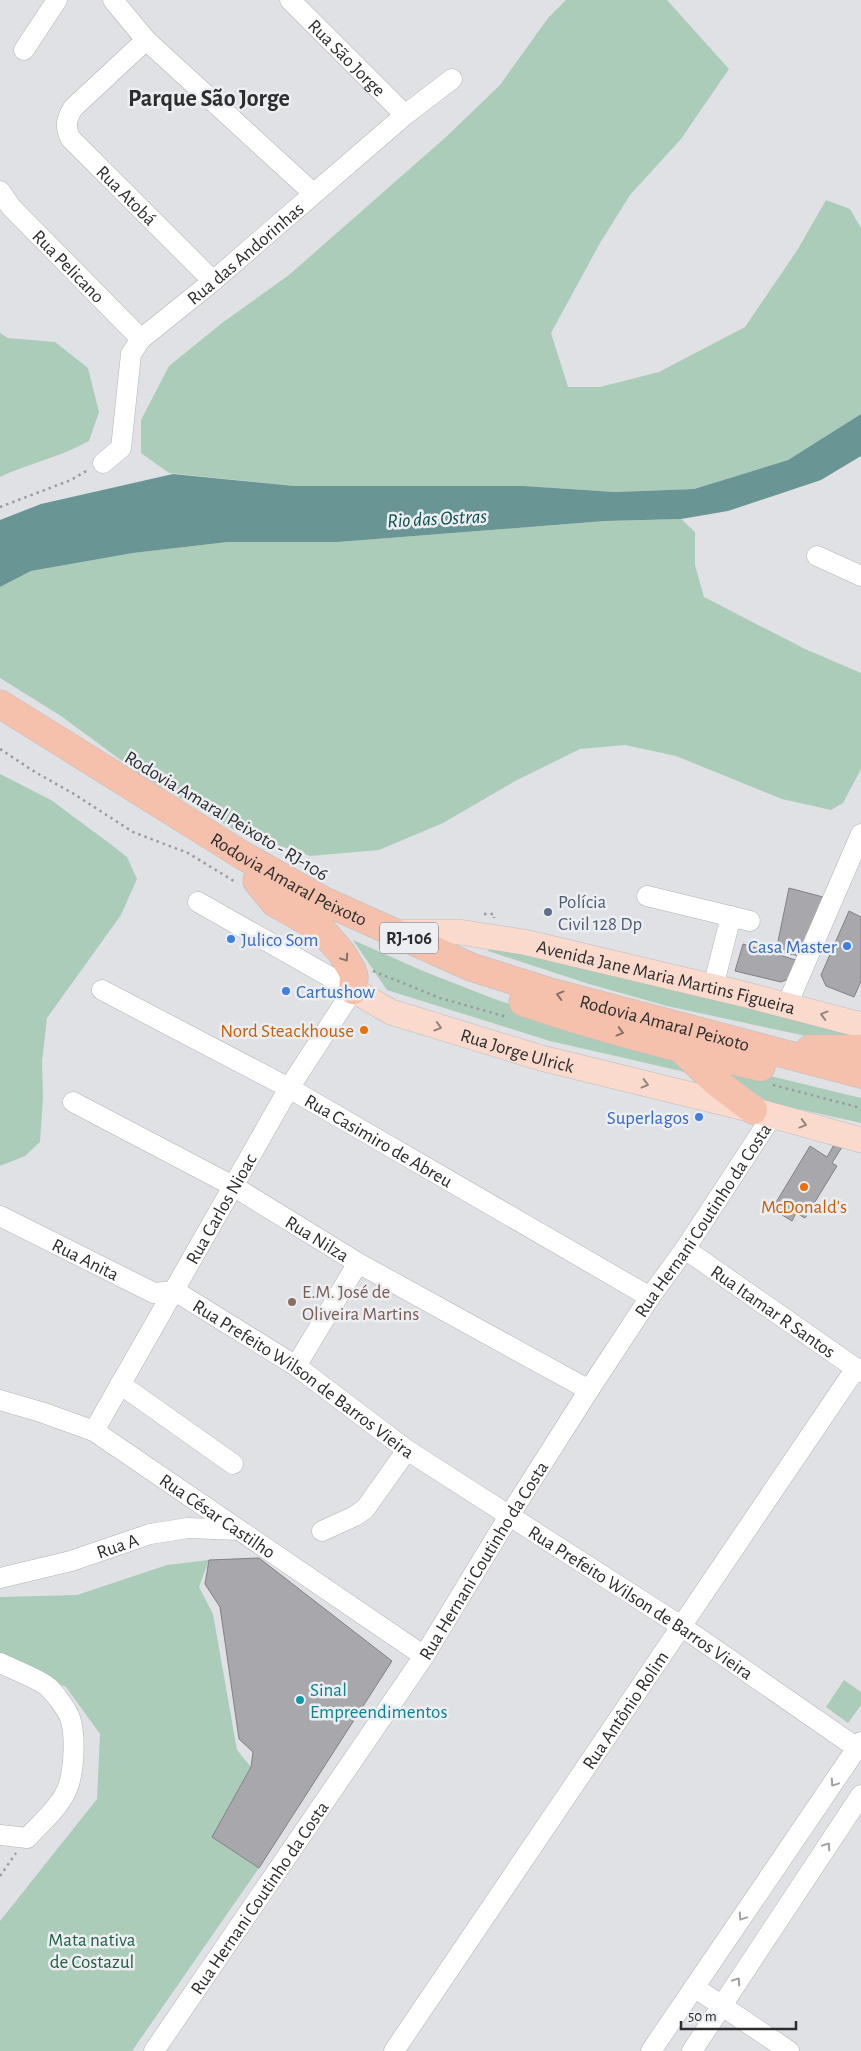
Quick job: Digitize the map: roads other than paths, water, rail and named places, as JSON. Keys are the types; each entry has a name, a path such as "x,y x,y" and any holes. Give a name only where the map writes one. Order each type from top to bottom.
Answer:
{"highway":[{"name":"Rodovia Amaral Peixoto","path":"0,704 242,855 324,900 471,967 550,992 861,1074"},
{"name":"Rodovia Amaral Peixoto","path":"0,723 312,913 469,983 574,1020 861,1092"},
{"path":"257,881 275,903 321,929 342,952 352,970 354,990"},
{"path":"744,1044 822,1050 861,1050"},
{"path":"680,1048 715,1081 763,1113"}],"main road":[{"name":"Avenida Jane Maria Martins Figueira","path":"395,932 474,924 495,937 570,952 861,1025"},
{"path":"471,967 474,924"},
{"name":"Rua Jorge Ulrick","path":"354,990 392,1012 541,1058 763,1113 861,1140"}],"street":[{"path":"24,50 57,0"},
{"path":"113,0 146,40 313,193"},
{"name":"Rua São Jorge","path":"290,0 405,115"},
{"name":"Rua Atobá","path":"146,40 73,108 66,128 70,138 213,281"},
{"name":"Rua das Andorinhas","path":"103,463 120,448 132,354 141,339 213,281 405,115 452,79"},
{"name":"Rua Pelicano","path":"0,191 10,207 141,339"},
{"path":"817,556 861,576"},
{"path":"787,1005 861,834"},
{"path":"647,896 741,918 713,987"},
{"name":"Rua Jorge Ulrick","path":"198,902 354,990"},
{"name":"Rua Casimiro de Abreu","path":"102,990 289,1088 650,1297"},
{"name":"Rua Carlos Nioac","path":"94,1431 289,1088 354,990"},
{"name":"Rua Nilza","path":"73,1102 233,1186 358,1264 589,1390"},
{"name":"Rua Hernani Coutinho da Costa","path":"154,2051 424,1656 509,1516 589,1390 650,1297 685,1250 763,1113"},
{"name":"Rua Anita","path":"0,1216 154,1293 175,1291"},
{"name":"Rua Itamar R Santos","path":"685,1250 858,1370"},
{"path":"296,1366 358,1264"},
{"name":"Rua Prefeito Wilson de Barros Vieira","path":"175,1291 296,1366 406,1450 681,1626 859,1745"},
{"name":"Rua Antônio Rolim","path":"394,2051 681,1626 858,1370"},
{"path":"120,1384 233,1464"},
{"name":"Rua César Castilho","path":"0,1400 94,1431 424,1656"},
{"path":"322,1531 355,1516 365,1509 406,1450"},
{"name":"Rua A","path":"0,1578 71,1562 150,1534 188,1528 239,1530"},
{"path":"0,1663 48,1686 70,1718 73,1736 73,1765 68,1788 52,1811 27,1838 0,1835"},
{"path":"652,2051 859,1745"},
{"path":"692,2051 861,1795"},
{"path":"694,1988 789,2051"}],"water":[{"name":"Rio das Ostras","path":"861,414 861,456 821,480 728,511 681,519 605,521 338,542 228,542 133,553 31,571 0,587 0,520 41,504 173,474 294,486 524,486 615,492 694,489 788,460"}],"place":[{"name":"Polícia Civil 128 Dp","path":"548,912"},
{"name":"Julico Som","path":"231,939"},
{"name":"Casa Master","path":"847,946"},
{"name":"Cartushow","path":"286,991"},
{"name":"Nord Steackhouse","path":"364,1030"},
{"name":"Superlagos","path":"699,1117"},
{"name":"McDonald's","path":"804,1187"},
{"name":"E.M. José de Oliveira Martins","path":"292,1302"},
{"name":"Sinal Empreendimentos","path":"300,1700"}],"district":[{"name":"Parque São Jorge","path":"209,98"}],"park label":[{"name":"Mata nativa de Costazul","path":"92,1950"}]}
